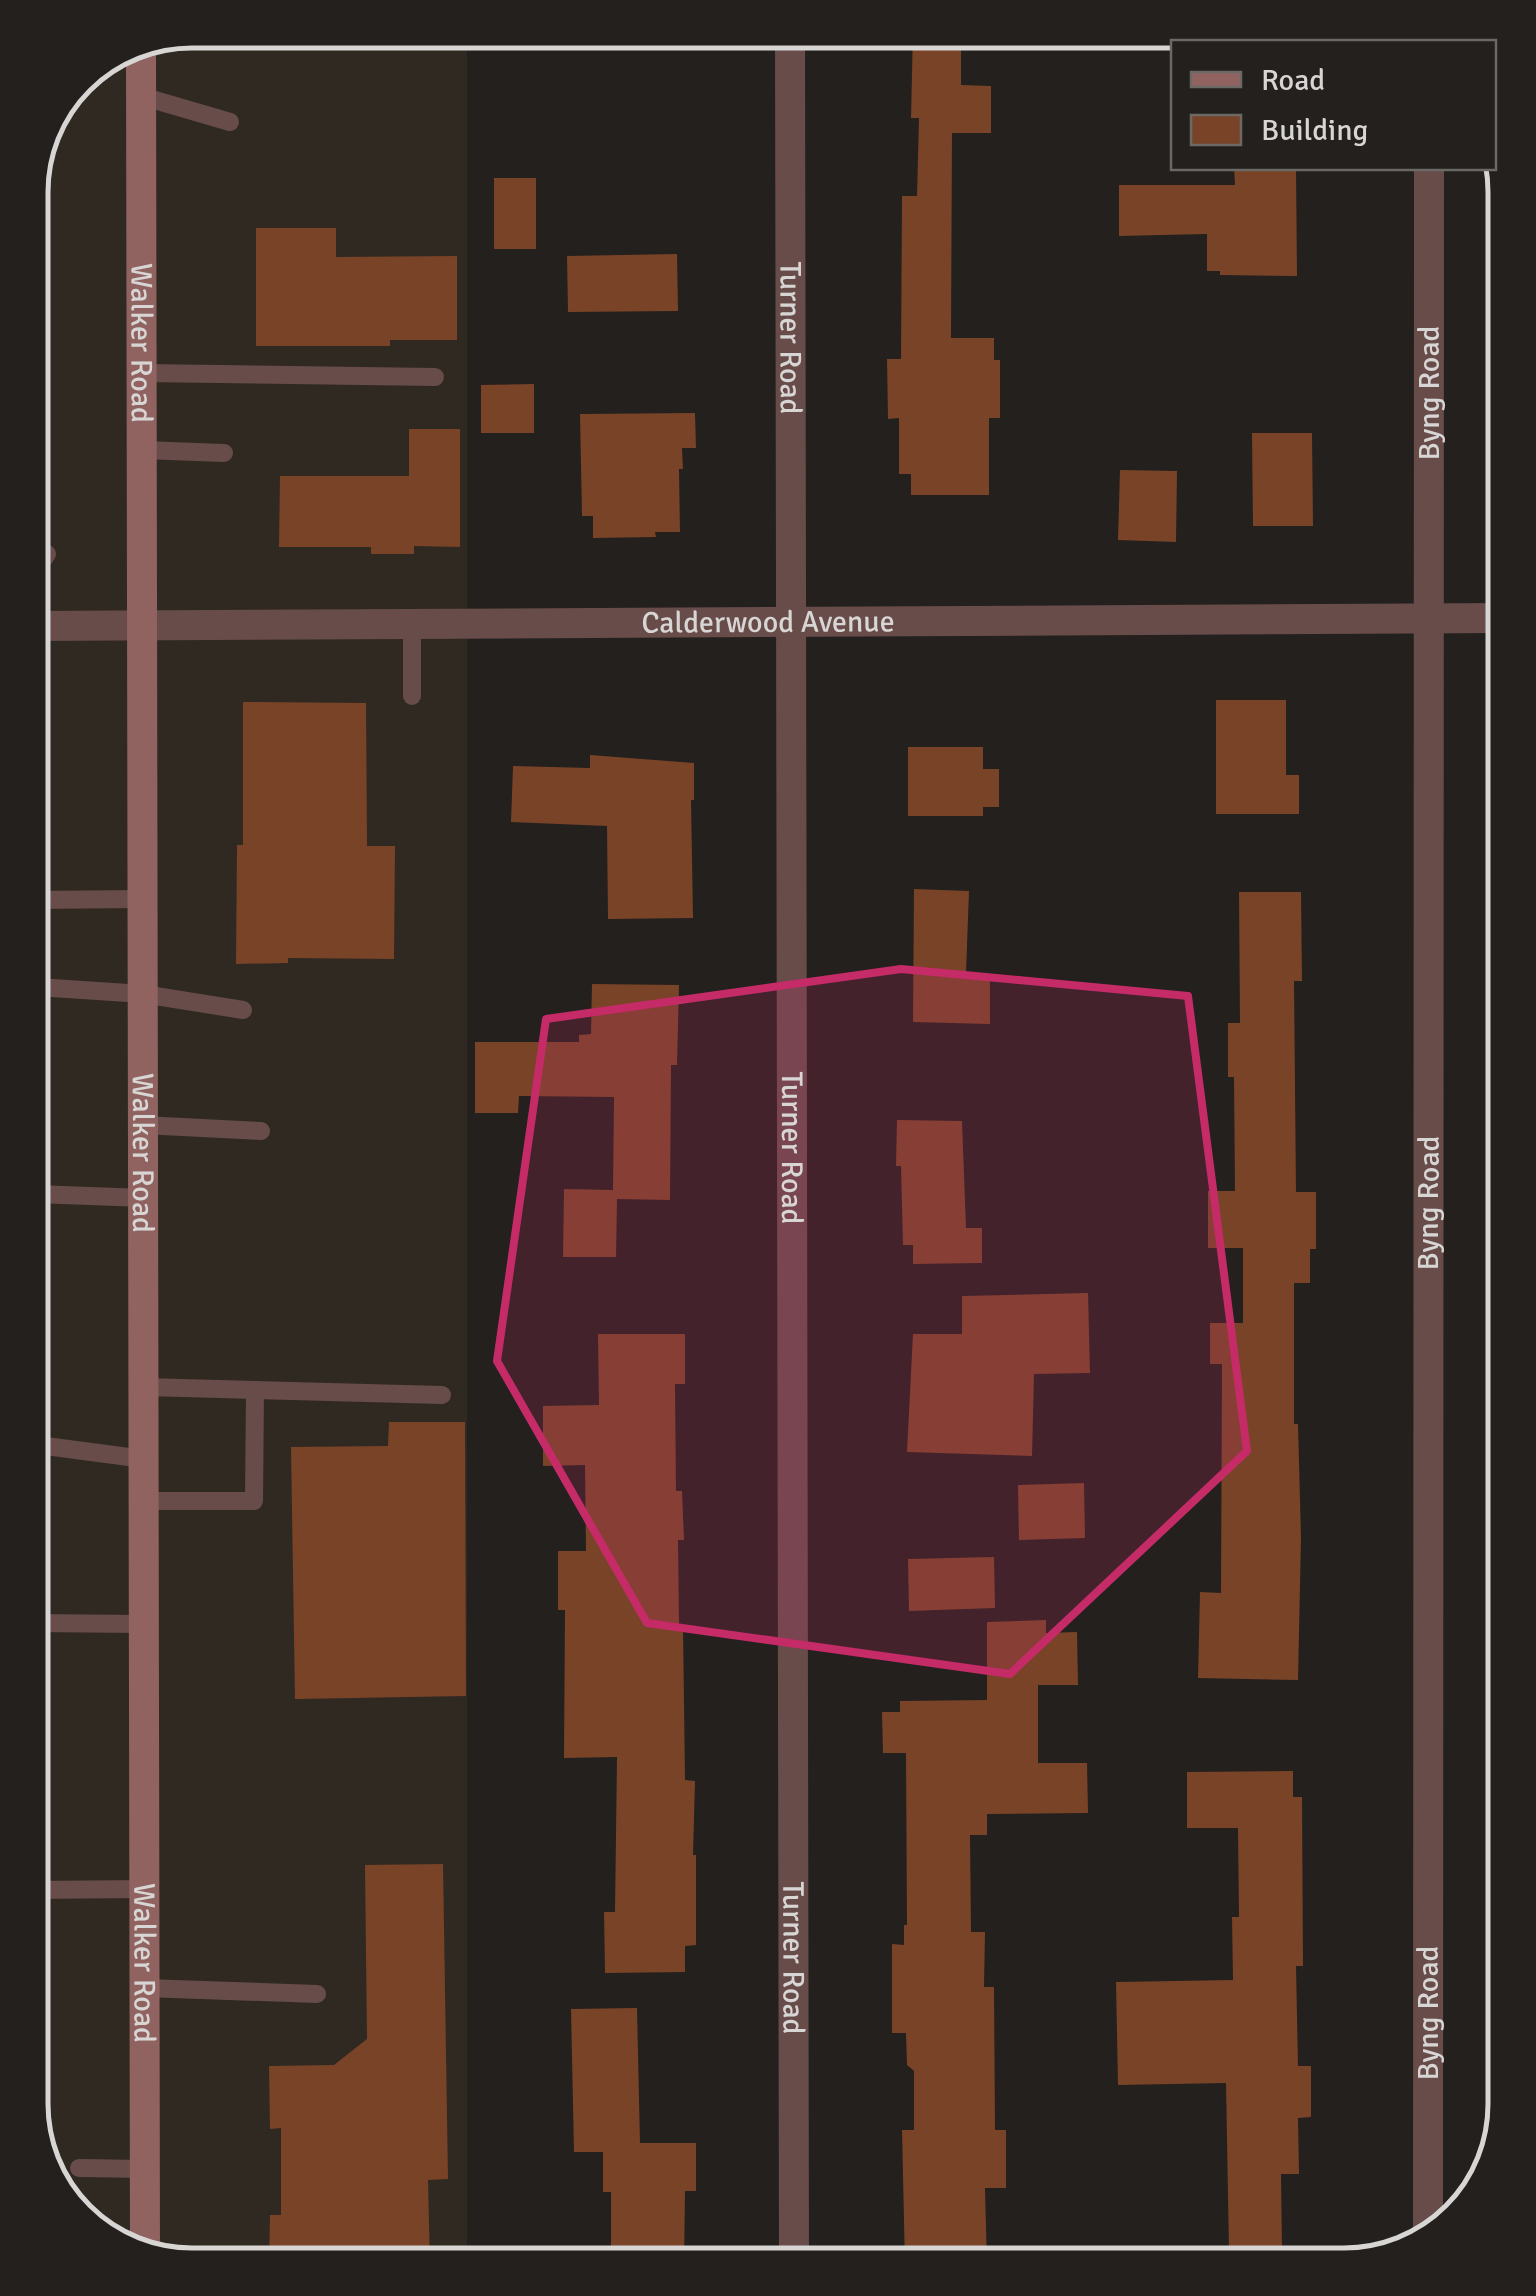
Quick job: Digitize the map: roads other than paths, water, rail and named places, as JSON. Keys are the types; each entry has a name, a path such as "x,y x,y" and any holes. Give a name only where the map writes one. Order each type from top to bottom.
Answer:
{"main road":[{"name":"Walker Road","path":"141,57 146,2241"}],"street":[{"name":"Turner Road","path":"790,48 794,2248"},
{"name":"Byng Road","path":"1428,2221 1430,170"},
{"name":"Calderwood Avenue","path":"48,626 1488,618"}],"lane":[{"path":"141,96 230,122"},
{"path":"142,372 435,377"},
{"path":"142,450 224,453"},
{"path":"412,623 412,696"},
{"path":"48,900 143,899"},
{"path":"48,989 143,994 243,1010"},
{"path":"143,1125 261,1131"},
{"path":"48,1194 144,1198"},
{"path":"144,1387 442,1395"},
{"path":"144,1502 254,1500 255,1390"},
{"path":"48,1446 144,1459"},
{"path":"48,1623 144,1624"},
{"path":"48,1890 145,1889"},
{"path":"145,1988 317,1994"},
{"path":"79,2168 145,2169"}]}
